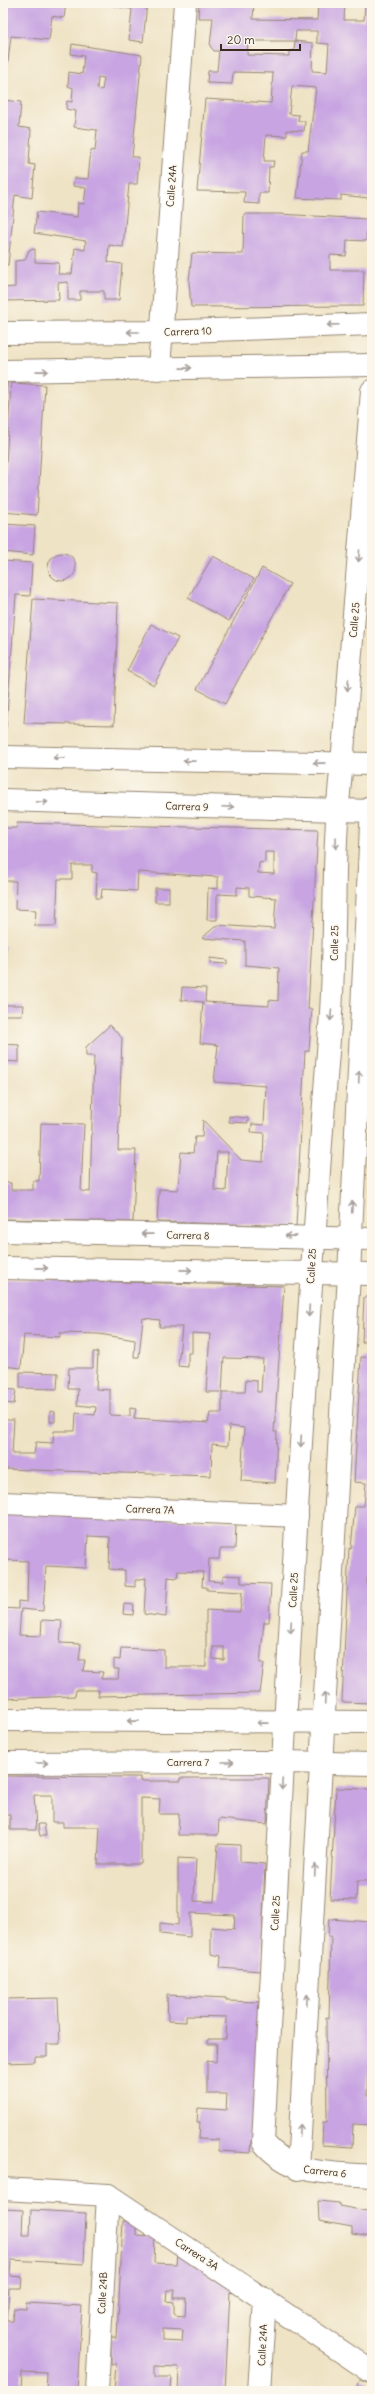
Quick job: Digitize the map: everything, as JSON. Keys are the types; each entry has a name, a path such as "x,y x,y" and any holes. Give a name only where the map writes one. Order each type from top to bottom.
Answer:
{"street":[{"name":"Calle 24A","path":"159,369 160,332 185,3"},
{"name":"Carrera 10","path":"3,333 160,332 372,324"},
{"path":"3,371 372,365"},
{"name":"Calle 25","path":"263,2142 313,1237 333,985 336,810 342,764 372,391"},
{"path":"3,757 372,764"},
{"name":"Carrera 9","path":"3,800 372,811"},
{"path":"298,2169 351,1239 368,986 372,806"},
{"path":"333,985 368,986"},
{"name":"Carrera 8","path":"3,1232 372,1239"},
{"path":"3,1268 372,1274"},
{"name":"Carrera 7A","path":"3,1503 297,1516"},
{"path":"3,1720 286,1723 372,1722"},
{"name":"Carrera 7","path":"3,1763 284,1762 372,1764"},
{"name":"Carrera 6","path":"263,2142 276,2156 298,2169 372,2176"},
{"path":"3,2189 108,2195"},
{"name":"Carrera 3A","path":"108,2195 372,2372"},
{"name":"Calle 24B","path":"97,2391 108,2195"},
{"name":"Calle 24A","path":"260,2391 265,2299"}],"building":[{"path":"3,3 66,3 64,18 52,16 49,40 11,36 4,95"},
{"path":"98,3 147,3 143,42 129,40 132,9"},
{"path":"199,3 254,3 253,19 317,20 318,3 345,3 344,20 364,20 365,3 372,3 372,165 369,198 341,195 341,200 297,198 302,151 308,151 316,88 292,86 289,114 299,115 298,121 305,121 304,131 287,130 287,136 266,135 264,161 274,161 273,167 269,167 268,193 259,193 259,204 244,203 245,192 197,191 205,99 271,103 273,73 233,72 232,84 207,83 208,71 217,71 219,51 214,51 210,46 213,18 198,18","holes":["296,31 317,31 317,43 329,44 327,72 312,71 313,43 295,41","248,41 295,41 294,51 289,51 289,56 247,55"]},
{"path":"72,44 142,55 132,157 139,157 137,184 129,184 123,247 109,245 108,262 122,264 119,300 104,300 104,291 80,291 80,300 68,300 68,282 58,283 59,300 3,301 3,288 15,287 15,261 25,260 29,250 35,249 35,262 59,263 58,274 72,274 75,248 85,250 86,241 34,233 37,212 77,217 78,203 84,204 86,188 73,186 74,178 88,179 91,150 95,151 97,130 74,127 76,111 66,109 67,101 72,102 73,88 68,86 69,72 82,74 84,56 71,54","holes":["98,77 104,78 102,90 97,89"]},
{"path":"3,100 21,102 19,127 31,129 29,164 35,165 32,198 15,195 8,265 3,265"},
{"path":"244,214 279,214 367,219 366,241 347,240 346,256 330,255 330,270 364,270 363,306 191,307 189,281 192,253 243,254"},
{"path":"3,377 8,379 4,410 3,410"},
{"path":"11,383 45,385 37,515 3,512"},
{"path":"3,524 35,526 33,555 3,552"},
{"path":"62,553 72,557 76,567 72,577 62,581 52,577 48,567 52,557"},
{"path":"213,556 254,579 229,621 188,598"},
{"path":"3,561 32,563 30,596 16,595 6,728 3,728"},
{"path":"262,568 290,584 225,704 197,689"},
{"path":"33,599 118,603 114,725 24,723"},
{"path":"151,624 178,638 154,685 127,671"},
{"path":"17,823 318,830 308,1009 312,1009 309,1051 305,1051 296,1226 157,1222 159,1189 178,1190 181,1152 193,1153 195,1137 202,1137 203,1120 241,1160 263,1162 264,1133 251,1132 252,1124 264,1125 266,1086 214,1082 218,1045 200,1043 203,1002 181,1000 182,987 206,988 205,1002 269,1006 269,1000 278,1001 279,968 245,965 245,941 202,938 217,925 274,929 276,898 249,896 249,888 237,887 237,895 217,894 217,920 207,920 208,888 218,889 218,877 138,872 137,891 102,889 101,898 96,898 97,873 92,872 92,865 72,865 72,879 58,879 56,926 35,926 36,910 15,909 16,881 3,881 3,828 17,828","holes":["265,852 274,852 274,874 258,873 259,863 265,862","217,1152 228,1152 226,1191 214,1190"]},
{"path":"155,888 169,888 169,902 155,902"},
{"path":"3,946 5,946 4,962 3,962"},
{"path":"210,958 227,960 227,964 210,963"},
{"path":"3,1005 23,1005 22,1015 3,1015"},
{"path":"110,1025 122,1038 118,1150 136,1150 133,1222 3,1219 3,1182 11,1183 11,1190 33,1190 33,1181 39,1181 41,1123 84,1124 81,1191 90,1192 94,1056 86,1056 86,1047"},
{"path":"3,1044 19,1045 19,1062 3,1061"},
{"path":"229,1116 248,1118 248,1123 229,1122"},
{"path":"3,1279 284,1286 274,1432 277,1432 275,1483 241,1481 244,1428 229,1426 228,1446 212,1444 211,1476 3,1469 3,1420 14,1420 12,1454 34,1454 36,1442 53,1443 54,1431 75,1431 76,1413 95,1415 96,1407 77,1405 78,1389 68,1389 69,1368 93,1368 93,1352 98,1352 96,1389 110,1390 110,1415 130,1416 130,1408 136,1409 134,1418 208,1423 210,1413 222,1413 222,1392 206,1392 210,1334 192,1333 192,1353 188,1353 188,1367 178,1366 182,1327 159,1327 160,1320 143,1318 139,1357 134,1357 135,1340 99,1334 60,1333 60,1337 24,1335 21,1368 3,1366","holes":["224,1358 263,1359 261,1392 257,1392 257,1381 246,1380 245,1392 222,1392"]},
{"path":"364,1297 372,1297 372,1342 362,1342"},
{"path":"361,1357 372,1358 372,1578 367,1578 368,1600 372,1600 372,1703 342,1702 349,1548 351,1549 355,1506 364,1506 366,1483 354,1482"},
{"path":"20,1372 58,1373 57,1389 20,1388"},
{"path":"3,1389 16,1390 14,1404 3,1403"},
{"path":"50,1411 55,1412 55,1422 50,1422"},
{"path":"3,1512 236,1522 235,1549 220,1549 219,1559 209,1559 208,1581 223,1582 223,1575 241,1576 241,1583 271,1584 269,1622 264,1622 260,1663 264,1663 260,1693 98,1696 99,1690 76,1690 75,1696 3,1699 4,1608 18,1609 18,1601 27,1602 28,1561 7,1560 5,1576 3,1576","holes":["88,1536 110,1537 109,1569 125,1570 125,1586 135,1587 135,1580 146,1578 144,1614 166,1617 168,1577 177,1578 178,1571 203,1572 202,1587 207,1587 207,1590 242,1592 240,1612 206,1610 206,1667 164,1667 164,1650 121,1648 120,1660 114,1659 114,1669 119,1669 118,1679 101,1679 103,1672 83,1671 85,1660 79,1660 81,1644 60,1643 62,1621 42,1620 41,1636 19,1635 21,1609 43,1611 46,1566 86,1568","213,1647 224,1647 224,1660 213,1659"]},
{"path":"124,1604 134,1605 133,1615 123,1614"},
{"path":"3,1776 141,1777 141,1781 180,1781 180,1778 269,1778 267,1824 219,1819 218,1835 178,1835 179,1814 159,1814 160,1799 141,1798 141,1864 98,1864 100,1827 63,1827 63,1822 52,1822 52,1795 34,1795 36,1830 10,1830 10,1815 3,1815"},
{"path":"336,1788 372,1789 372,1869 370,1869 369,1881 357,1881 356,1900 330,1899"},
{"path":"38,1824 44,1824 46,1836 40,1836"},
{"path":"218,1844 240,1845 240,1862 265,1864 261,1971 220,1968 221,1956 211,1954 211,1927 234,1929 235,1915 190,1913 190,1937 160,1934 160,1923 178,1925 178,1858 196,1859 194,1901 214,1902"},
{"path":"329,1919 372,1922 372,2073 368,2072 367,2096 372,2097 372,2125 353,2124 352,2147 322,2145 323,2122 327,2122 326,2017 329,2018 331,1937 328,1937"},
{"path":"167,1995 226,1998 226,2001 259,2002 254,2124 258,2141 251,2141 250,2153 219,2151 219,2140 199,2139 200,2122 197,2122 198,2108 226,2110 227,2094 207,2094 207,2061 216,2062 217,2044 208,2044 208,2039 226,2039 227,2017 186,2016 186,2022 168,2021"},
{"path":"58,1998 60,2044 47,2044 47,2057 35,2057 35,2062 3,2063 3,1999"},
{"path":"318,2201 339,2203 339,2206 372,2212 372,2237 352,2234 352,2227 319,2221"},
{"path":"3,2209 23,2210 22,2235 30,2235 31,2210 86,2213 84,2264 11,2260 10,2276 22,2277 21,2288 9,2288 7,2321 13,2321 14,2308 26,2309 26,2303 82,2306 77,2391 46,2391 47,2373 22,2372 21,2391 3,2391"},
{"path":"123,2221 136,2222 136,2235 155,2236 154,2263 176,2264 177,2251 234,2281 233,2293 230,2292 225,2391 178,2391 179,2367 155,2366 155,2377 171,2377 170,2391 114,2391 116,2364 111,2364 111,2338 117,2338","holes":["167,2290 175,2290 174,2298 186,2298 185,2316 174,2315 174,2302 166,2301","163,2329 183,2330 182,2342 163,2341"]},
{"path":"360,2380 372,2385 372,2391 356,2391"}]}
